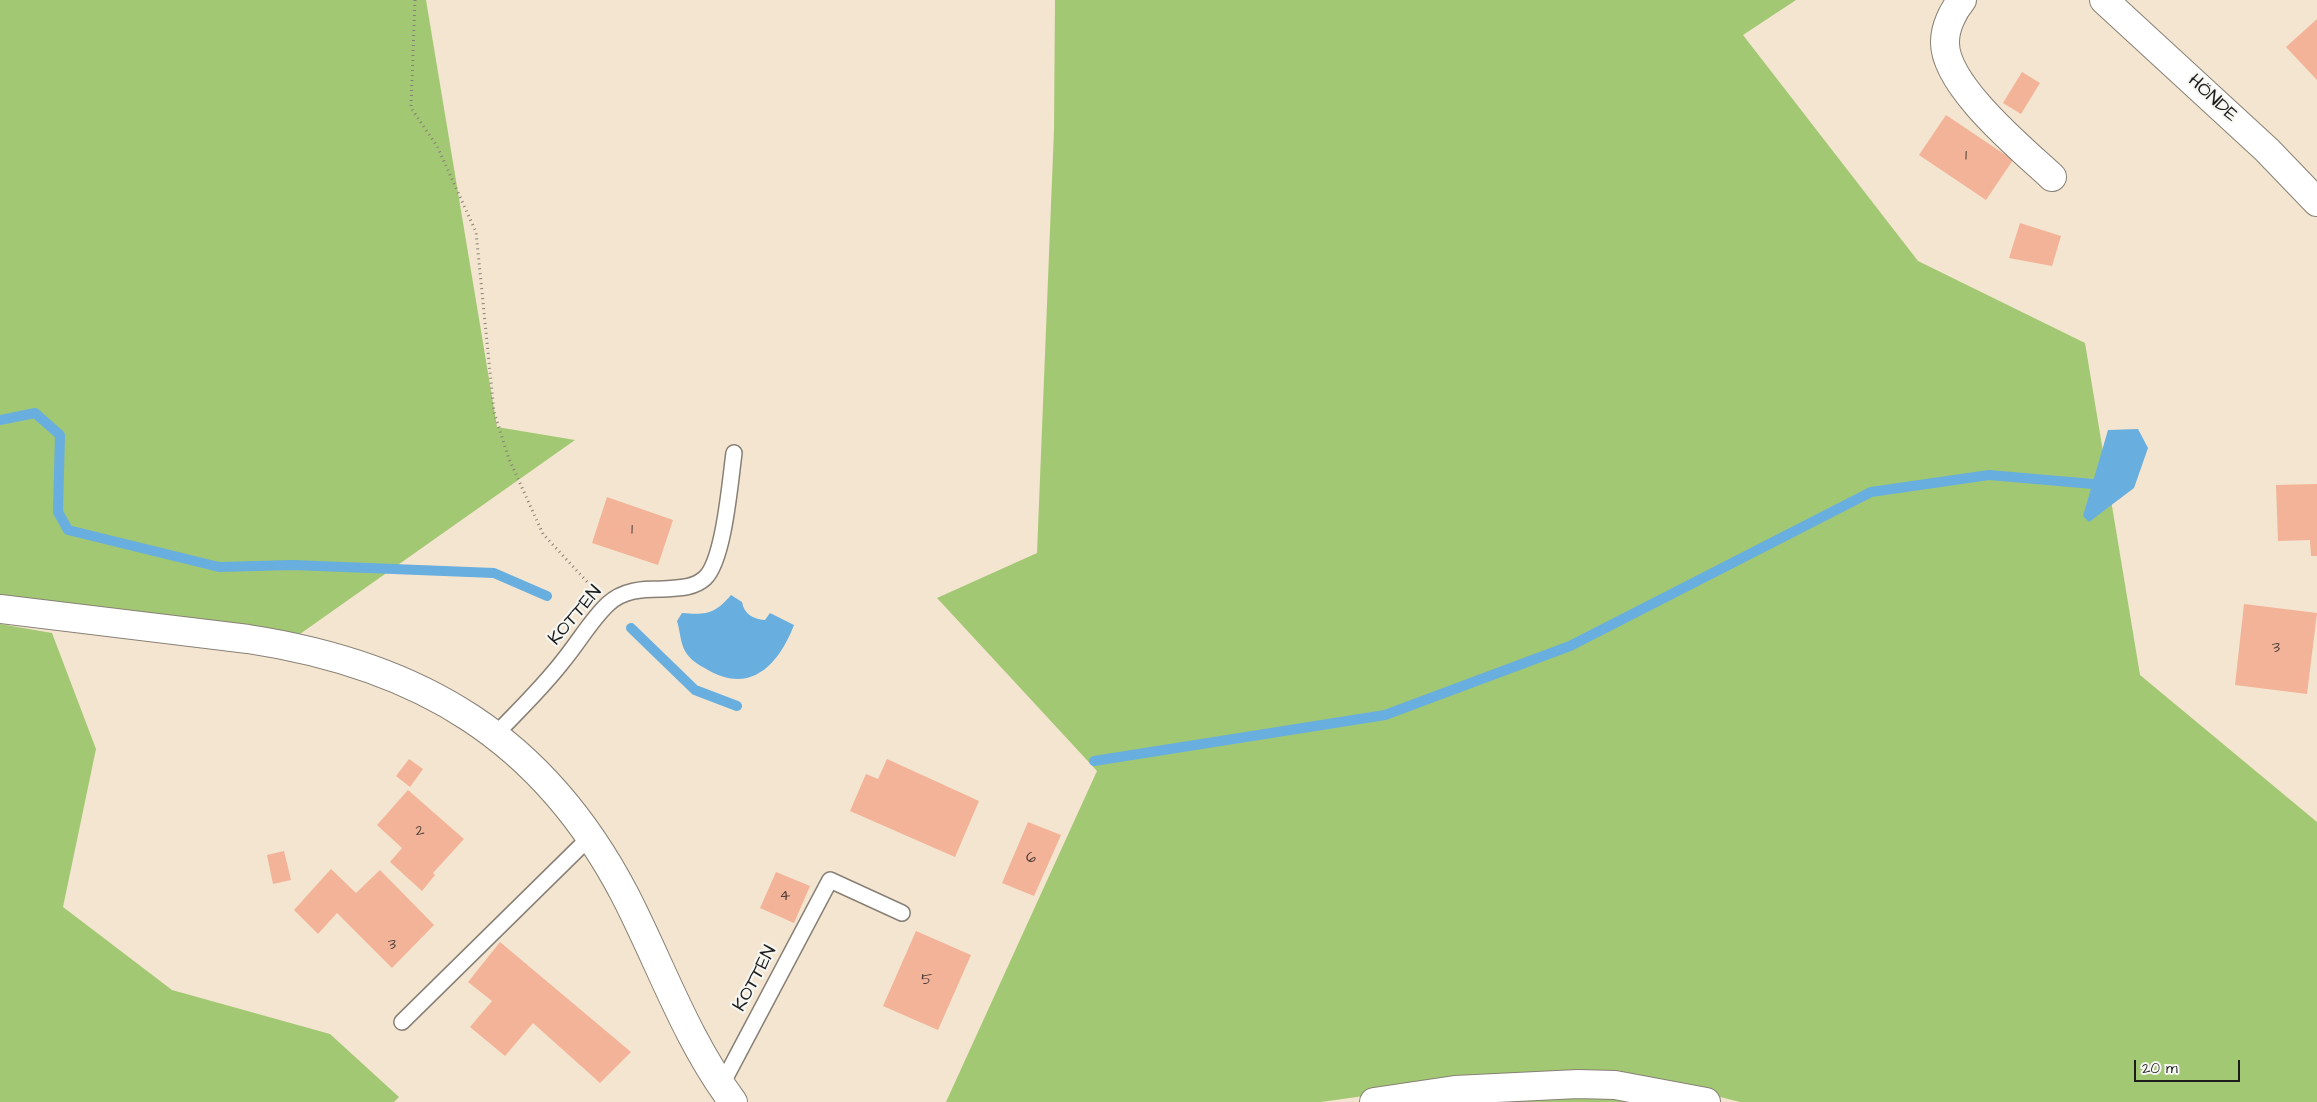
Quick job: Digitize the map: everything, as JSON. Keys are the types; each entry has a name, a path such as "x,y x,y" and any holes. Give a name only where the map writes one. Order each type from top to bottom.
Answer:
{"street":[{"path":"1962,0 1953,11 1944,42 1955,76 1986,115 2052,177"},
{"name":"HÖNDE","path":"2104,0 2267,150 2317,202"},
{"path":"0,609 248,639 288,645 334,656 384,672 414,686 496,734 552,788 590,837 624,894 687,1029 728,1094"},
{"path":"1374,1102 1455,1090 1578,1084 1614,1085 1706,1102"}],"lane":[{"name":"KOTTEN","path":"496,734 551,676 608,604 621,594 632,591 678,588 695,584 704,579 711,570 718,553 734,453"},
{"path":"402,1022 590,837"},
{"name":"KOTTEN","path":"728,1094 830,880 902,913"}],"path":[{"path":"415,0 411,108 437,146 476,232 494,412 509,459 543,534 608,604"}],"green space":[{"path":"0,0 426,0 497,427 575,440 290,641 0,600"},
{"path":"1055,0 1796,0 1743,35 1918,261 2085,343 2140,675 2317,822 2317,1102 1740,1102 1681,1087 1456,1083 1321,1102 946,1102 1097,771 937,598 1037,553 1054,130"},
{"path":"0,624 52,633 96,749 63,907 172,990 330,1034 399,1097 394,1102 0,1102"},
{"path":"1577,1093 1660,1102 1442,1102"}],"water":[{"path":"2138,429 2148,448 2134,488 2089,522 2083,516 2108,430"},
{"path":"731,595 742,602 747,613 753,617 765,620 770,613 794,625 788,639 772,663 761,672 750,677 737,679 723,677 692,660 683,647 677,621 682,613 698,614 715,610"}],"building":[{"path":"2317,19 2317,80 2286,47"},
{"path":"2022,72 2040,83 2021,114 2003,103"},
{"path":"1946,115 2013,160 1986,200 1919,155"},
{"path":"2020,223 2061,236 2052,266 2009,258"},
{"path":"2317,484 2317,556 2311,556 2310,540 2278,541 2276,485"},
{"path":"607,497 673,520 658,565 592,543"},
{"path":"2244,604 2317,613 2307,694 2235,685"},
{"path":"409,759 423,769 410,787 396,776"},
{"path":"887,759 979,801 955,857 850,811 866,774 878,779"},
{"path":"408,790 464,839 433,873 435,875 422,891 390,862 402,848 377,825"},
{"path":"1028,822 1061,835 1034,896 1002,883"},
{"path":"284,851 291,880 273,884 267,855"},
{"path":"331,869 356,893 380,870 434,925 392,968 337,913 318,934 294,910"},
{"path":"776,872 810,886 794,923 760,908"},
{"path":"916,931 971,955 938,1030 883,1006"},
{"path":"500,942 631,1052 600,1083 533,1023 505,1056 470,1027 492,1001 468,982"}],"waterway":[{"path":"0,420 35,413 60,435 58,512 68,530 219,567 293,565 494,573 547,596"},
{"path":"1094,761 1385,715 1570,646 1871,492 1989,475 2093,484"},
{"path":"631,628 695,690 737,706"}]}
